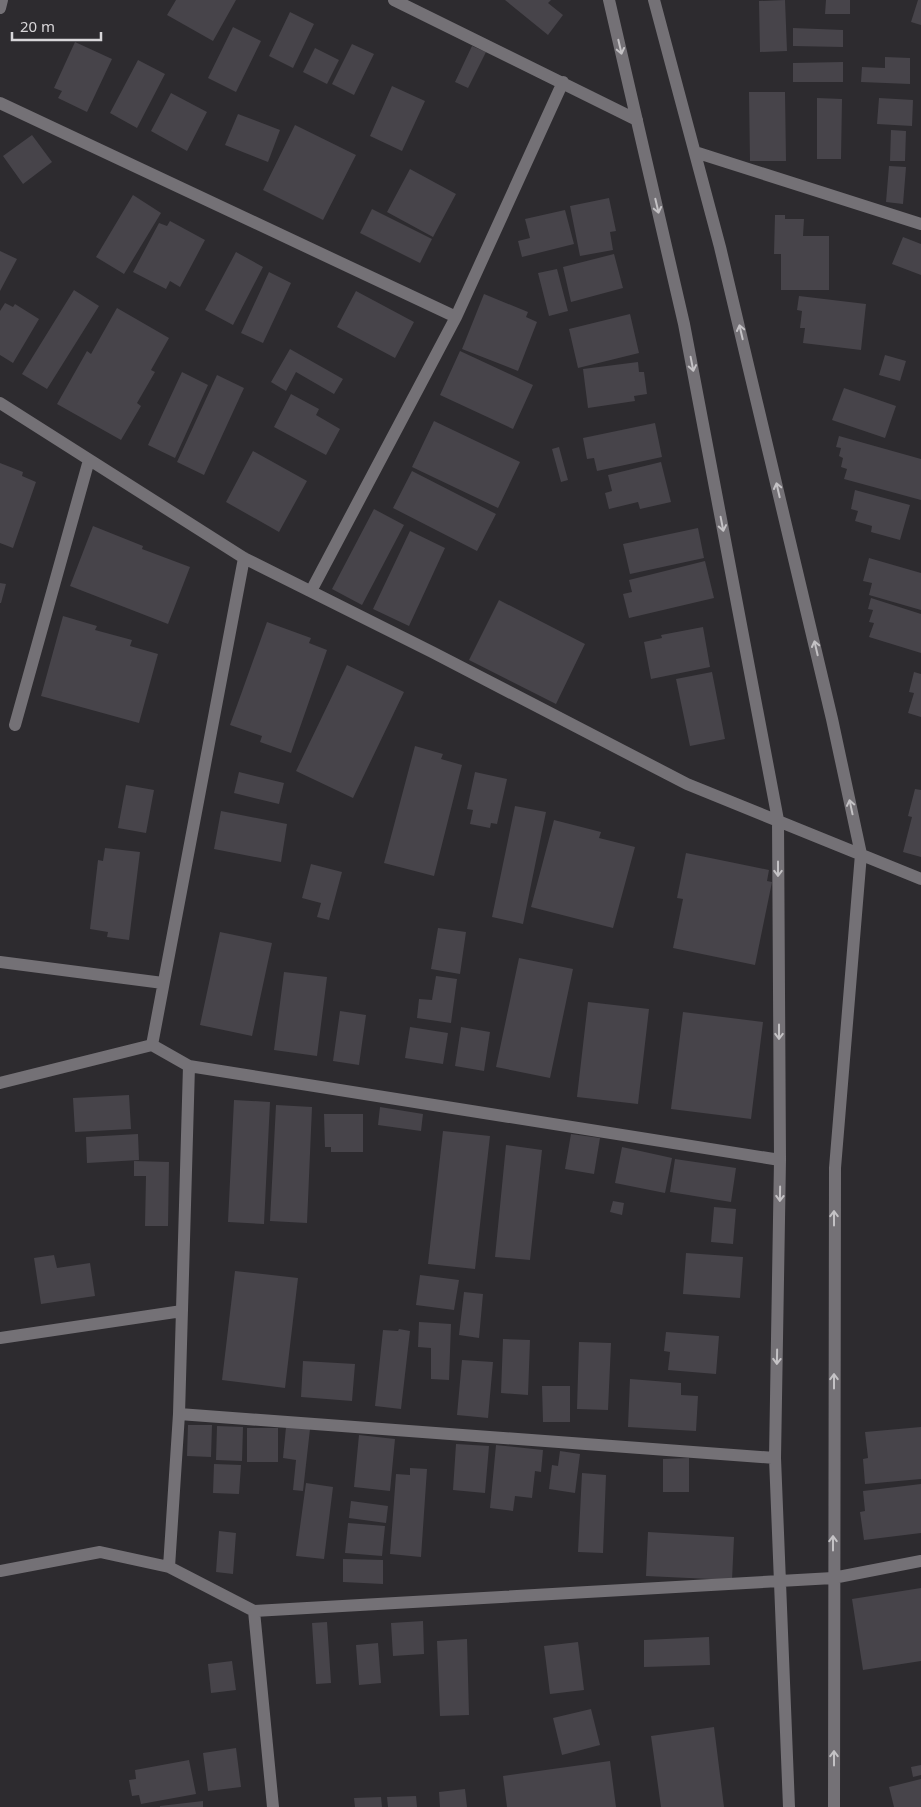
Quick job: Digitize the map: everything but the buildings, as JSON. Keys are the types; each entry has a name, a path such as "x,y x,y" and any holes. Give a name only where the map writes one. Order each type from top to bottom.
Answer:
{"street":[{"path":"0,8 2,0"},
{"path":"394,0 637,120"},
{"path":"609,0 684,324 778,820 780,1160 775,1458 789,1807"},
{"path":"654,0 727,276 862,854 834,1168 834,1807"},
{"path":"311,592 456,317 563,82"},
{"path":"0,103 456,317"},
{"path":"695,152 921,224"},
{"path":"0,403 244,558 687,784 921,879"},
{"path":"15,725 89,460"},
{"path":"152,1045 244,558"},
{"path":"0,962 163,983"},
{"path":"0,1083 152,1045 189,1066 780,1160"},
{"path":"169,1567 180,1414 189,1066"},
{"path":"0,1338 182,1311"},
{"path":"180,1414 775,1458"},
{"path":"0,1571 100,1552 169,1567 254,1611 833,1578 921,1561"},
{"path":"254,1611 273,1807"}]}
